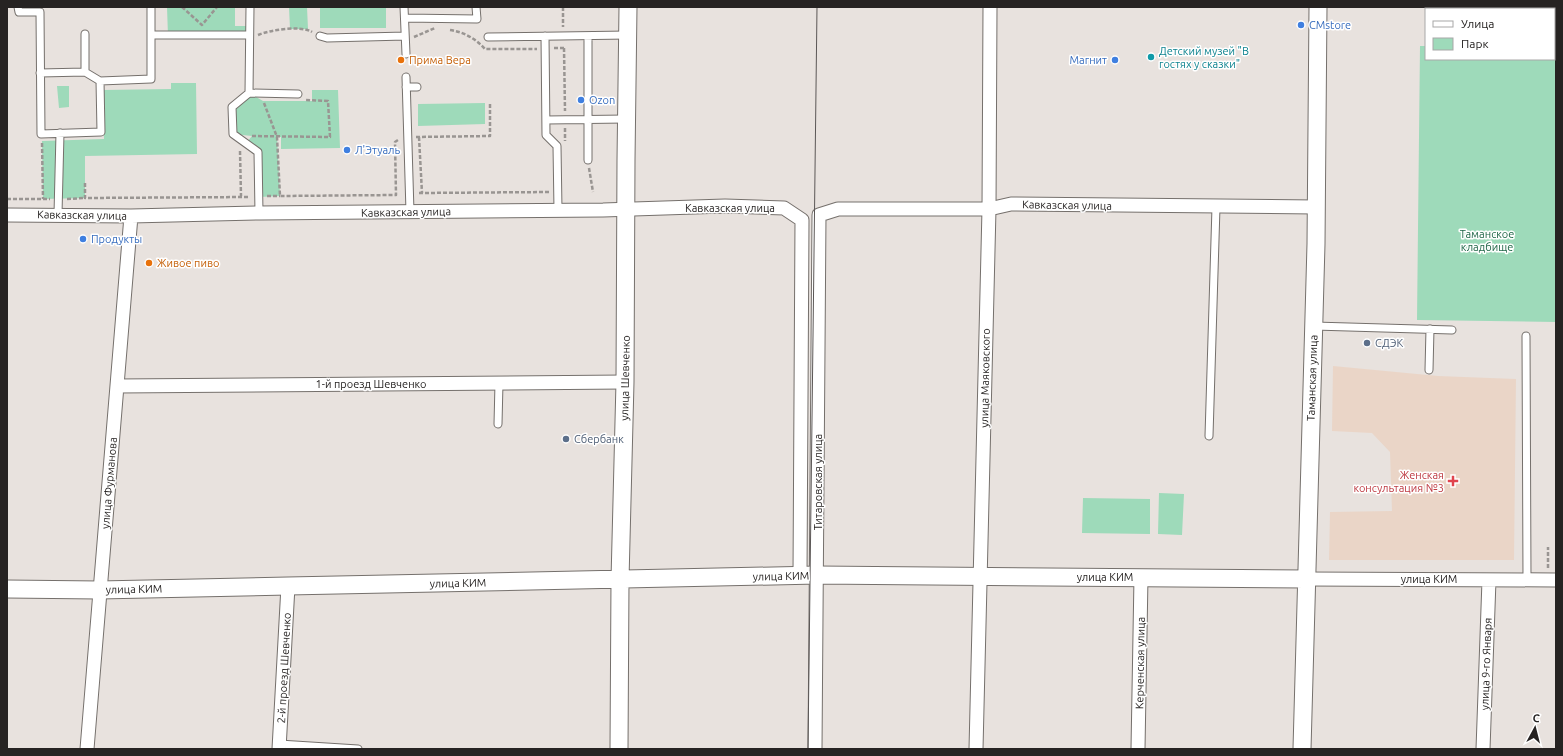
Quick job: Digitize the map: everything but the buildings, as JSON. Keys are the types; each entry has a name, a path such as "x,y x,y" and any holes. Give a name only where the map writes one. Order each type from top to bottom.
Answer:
{"street":[{"name":"улица Шевченко","path":"619,749 620,580 625,382 628,7"},
{"name":"улица Маяковского","path":"976,749 989,210 990,7"},
{"name":"Таманская улица","path":"1302,749 1314,326 1318,7"},
{"name":"Кавказская улица","path":"819,215 838,209 989,210 1011,204 1316,207"},
{"name":"Кавказская улица","path":"7,215 58,214 131,216 626,209 725,206 784,208 802,220"},
{"name":"Титаровская улица","path":"815,749 819,215"},
{"name":"улица Фурманова","path":"87,749 131,216"},
{"name":"Титаровская улица","path":"800,576 802,220"},
{"name":"1-й проезд Шевченко","path":"117,386 625,382"},
{"name":"улица КИМ","path":"7,589 99,590 817,575 1552,580"},
{"name":"Керченская улица","path":"1138,749 1141,577"},
{"name":"улица 9-го Января","path":"1483,749 1489,580"},
{"name":"2-й проезд Шевченко","path":"279,747 288,586"}],"lane":[{"path":"18,7 18,12 40,12 41,134 101,132 100,81"},
{"path":"40,73 85,72 100,81 151,79 151,7"},
{"path":"249,93 250,7"},
{"path":"404,7 406,54"},
{"path":"404,18 477,19 476,7"},
{"path":"85,34 85,72"},
{"path":"151,35 249,37"},
{"path":"488,36 628,35"},
{"path":"320,36 327,38 405,36"},
{"path":"545,36 546,136 557,146 558,210"},
{"path":"588,36 588,160"},
{"path":"406,77 410,212"},
{"path":"406,87 417,87"},
{"path":"259,213 258,152 233,134 232,107 249,93 298,94"},
{"path":"546,120 626,118"},
{"path":"58,214 60,133"},
{"path":"1209,436 1216,207"},
{"path":"1314,326 1452,330"},
{"path":"1429,370 1430,329"},
{"path":"1526,336 1527,580"},
{"path":"498,424 499,383"},
{"path":"279,747 358,749"}],"path":[{"path":"182,7 202,25 217,7"},
{"path":"563,7 565,148"},
{"path":"405,45 414,38 438,27"},
{"path":"249,37 263,33 290,29 308,29 320,36"},
{"path":"445,29 459,31 478,41 485,49 564,48"},
{"path":"249,93 263,101 277,137 280,196 552,192 552,185"},
{"path":"7,199 241,196 240,150 252,136 330,137 328,101 304,100"},
{"path":"396,195 395,142 408,137 419,136 490,136 490,102"},
{"path":"41,134 43,199"},
{"path":"419,136 422,193"},
{"path":"588,160 592,192"},
{"path":"85,183 85,198"},
{"path":"1548,547 1552,580"}],"shaded area":[{"name":"Женская консультация №3","path":"1333,366 1438,376 1516,379 1514,560 1329,560 1330,512 1392,511 1390,452 1372,433 1332,431"}],"green space":[{"path":"167,7 235,7 235,26 249,26 249,35 168,36"},
{"path":"289,7 307,7 308,29 290,29"},
{"path":"320,7 386,7 386,28 320,28"},
{"name":"Таманское кладбище","path":"1420,46 1425,46 1425,60 1555,60 1556,47 1556,322 1417,320"},
{"path":"171,83 196,83 197,154 85,156 85,198 43,199 42,141 104,139 103,90 171,89"},
{"path":"57,86 69,86 69,107 59,108"},
{"path":"312,90 338,90 340,148 281,149 281,137 277,137 280,196 259,197 258,152 246,143 252,136 233,134 232,107 249,93 263,101 312,101"},
{"path":"485,103 485,124 418,126 418,104"},
{"path":"1159,493 1184,494 1182,535 1158,534"},
{"path":"1083,498 1150,499 1150,534 1082,533"}],"tram line":[{"path":"808,749 817,7"}],"place":[{"name":"CMstore","path":"1301,25"},
{"name":"Детский музей \"В гостях у сказки\"","path":"1151,57"},
{"name":"Прима Вера","path":"401,60"},
{"name":"Магнит","path":"1115,60"},
{"name":"Ozon","path":"581,100"},
{"name":"Л'Этуаль","path":"347,150"},
{"name":"Продукты","path":"83,239"},
{"name":"Живое пиво","path":"149,263"},
{"name":"СДЭК","path":"1367,343"},
{"name":"Сбербанк","path":"566,439"},
{"name":"Женская консультация №3","path":"1453,481"}]}
